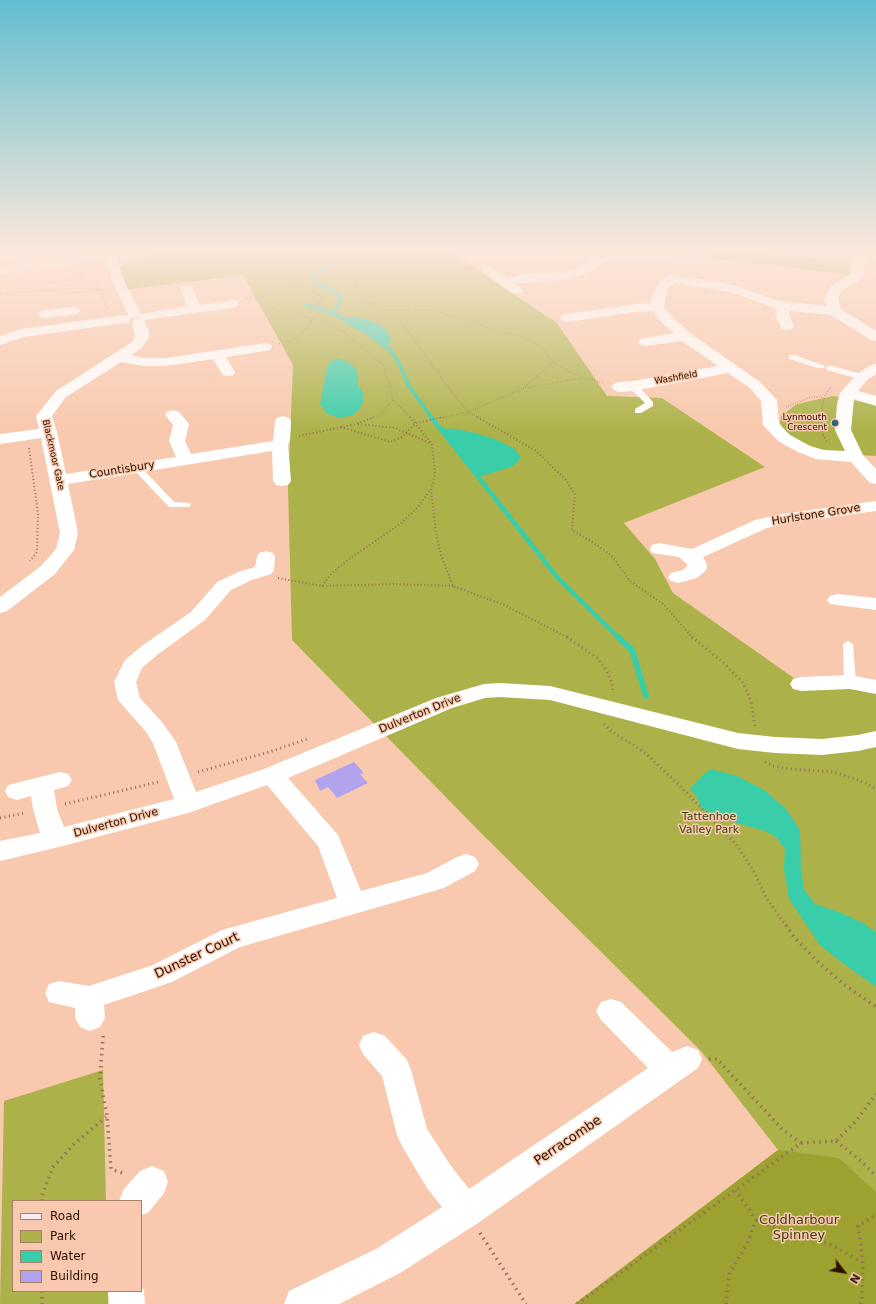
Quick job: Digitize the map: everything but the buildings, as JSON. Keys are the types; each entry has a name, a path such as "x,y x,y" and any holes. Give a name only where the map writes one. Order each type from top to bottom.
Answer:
{"street":[{"name":"Blackmoor Gate","path":"0,607 48,570 65,550 69,533 49,432 44,416 61,394 137,345 142,337 142,331 133,311"},
{"path":"0,341 21,333 182,311"},
{"path":"568,319 617,311"},
{"path":"660,311 667,320 685,336 755,385 769,400 771,425 784,438 804,449 822,455 856,457"},
{"path":"769,311 781,318 835,311 842,317 876,337"},
{"path":"45,314 67,312 67,326"},
{"path":"0,326 21,333"},
{"path":"645,343 685,336"},
{"path":"120,357 176,367 217,355 265,347"},
{"path":"217,355 228,372"},
{"name":"Washfield","path":"626,387 732,368"},
{"path":"876,368 862,377 848,393 845,404 843,430 856,457 876,478"},
{"path":"848,393 876,401"},
{"path":"173,415 181,424 177,441 184,459"},
{"path":"282,482 281,442 283,421"},
{"path":"0,439 49,432"},
{"name":"Countisbury","path":"59,480 137,468 281,442"},
{"name":"Hurlstone Grove","path":"691,556 761,524 782,519 876,506"},
{"path":"659,549 684,552 697,562 697,568 690,574 678,577"},
{"path":"188,804 164,742 154,727 129,700 124,682 133,665 150,650 198,616 224,586 245,576 269,568"},
{"path":"837,599 876,604"},
{"path":"802,684 850,682 876,687"},
{"name":"Dulverton Drive","path":"0,851 55,839 188,804 272,775 444,703 484,691 500,690 550,693 606,709 738,741 775,746 822,747 858,744 876,739"},
{"path":"272,775 329,842 353,905"},
{"path":"39,785 55,839"},
{"name":"Dunster Court","path":"59,993 89,1008 162,974 232,938 435,881 466,864"},
{"path":"611,1011 679,1065"},
{"path":"374,1045 396,1070 414,1135 440,1177 466,1212"},
{"name":"Perracombe","path":"302,1304 388,1261 466,1212 679,1065"},
{"path":"126,1292 127,1304"}],"lane":[{"path":"792,357 821,366"},
{"path":"830,368 862,377"},
{"path":"626,387 650,404 638,411"},
{"path":"137,468 165,499 172,504 186,505"},
{"path":"848,644 850,682"}],"path":[{"path":"279,311 306,317 335,327 375,358 384,366 393,400 416,422 432,444 435,475 431,489 417,508 400,524 349,559 333,572 322,586"},
{"path":"306,317 309,311"},
{"path":"388,311 405,327 468,412 536,450 566,480 575,495 572,530 600,547 613,557 630,581 663,604 695,640 725,664 743,683 751,701 755,722 755,743 757,753 761,760 773,766 790,769 834,772 864,782 876,788"},
{"path":"437,311 462,321 514,334 530,340 540,346 553,362 584,378 626,387"},
{"path":"265,347 296,338 312,323 306,317"},
{"path":"522,389 553,362"},
{"path":"342,427 390,442 402,437 416,422 468,412 522,389 584,378"},
{"path":"770,416 792,403 811,397 824,397"},
{"path":"281,442 317,431 356,424 379,415 388,408 393,400"},
{"path":"356,424 387,426 406,432 432,444"},
{"path":"431,489 436,533 441,555 453,586"},
{"path":"269,568 322,586 396,584 453,586 504,605 570,638 597,658 607,671 613,686 611,702 606,709 602,720 605,726 644,752 677,783 736,844 753,870 766,897 794,937 833,975 876,1007"},
{"path":"89,1008 104,1020 100,1079 107,1116 111,1169 144,1191"},
{"path":"679,1065 717,1059 783,1130 801,1143"},
{"path":"576,1304 801,1143 836,1141 855,1122 876,1094"},
{"path":"42,1200 42,1195 53,1168 74,1144 107,1116"},
{"path":"836,1141 861,1161 876,1176"},
{"path":"736,1190 756,1220 789,1234 830,1244 863,1263"},
{"path":"466,1212 526,1304"},
{"path":"860,1304 862,1299 863,1263 858,1226 876,1215"},
{"path":"726,1304 729,1274 747,1244 756,1220"},
{"path":"42,1292 42,1304"}],"green space":[{"name":"Tattenhoe Valley Park","path":"263,311 539,311 557,323 607,396 662,398 765,467 624,523 655,559 673,593 801,683 876,687 876,1304 574,1304 778,1150 701,1051 482,834 292,640 288,488 293,365"},
{"path":"833,396 876,405 876,456 826,453 795,439 785,431 780,423 781,416 797,404"},
{"path":"103,1070 106,1200 12,1200 12,1292 108,1292 108,1304 0,1304 4,1101"},
{"name":"Coldharbour Spinney","path":"778,1150 839,1158 876,1192 876,1304 575,1304"}],"water":[{"path":"342,317 367,319 378,324 386,330 391,339 389,343 386,347"},
{"path":"337,358 348,362 356,369 358,385 363,392 364,399 360,409 353,415 339,418 326,413 320,404 328,364"},
{"path":"439,428 457,429 495,439 515,449 521,458 513,466 477,477"},
{"path":"711,769 737,776 764,790 786,809 800,830 801,869 804,889 815,904 839,912 865,924 876,933 876,987 820,945 789,899 784,869 785,849 776,837 765,831 720,818 701,808 697,797 690,789 704,774"}],"waterway":[{"path":"325,311 333,313"},
{"path":"333,313 370,335 390,350 401,367 408,385 432,418"},
{"path":"431,417 557,577 619,638"},
{"path":"618,637 632,650 646,696"}],"place":[{"name":"Lynmouth Crescent","path":"835,423"}]}
